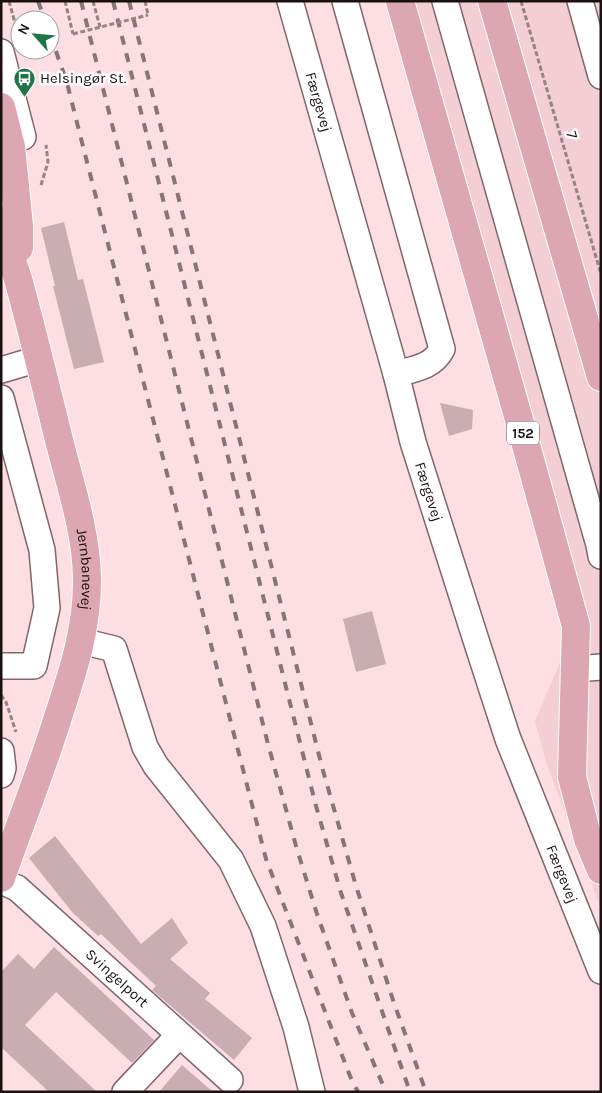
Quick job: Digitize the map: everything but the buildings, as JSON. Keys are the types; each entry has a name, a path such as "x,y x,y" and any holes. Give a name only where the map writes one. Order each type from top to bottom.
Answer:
{"main road":[{"name":"152","path":"400,1 516,406 588,668 572,776 588,839 601,870"},
{"path":"492,1 601,377"},
{"name":"Jernbanevej","path":"1,107 11,147 6,209 2,231 20,285 83,536 87,577 81,641 72,674 43,766 1,880"}],"street":[{"name":"Færgevej","path":"290,1 396,374 413,442 508,739 601,971"},
{"path":"345,1 442,349 439,355 430,363 396,374"},
{"path":"445,1 601,556"},
{"path":"580,1 601,76"},
{"path":"1,52 24,142 6,209"},
{"path":"1,370 38,359"},
{"path":"1,398 42,550 47,608 34,666 1,666"},
{"path":"81,641 114,649 145,747 156,766 231,860 263,926 296,1028 312,1092"},
{"name":"Svingelport","path":"1,880 17,888 230,1080"},
{"path":"125,1092 179,1035"}],"path":[{"path":"65,1 73,34 148,15 145,1"},
{"path":"93,1 100,27"},
{"name":"7","path":"521,1 601,274"}],"shaded area":[{"path":"413,1 598,1 601,9 601,909 546,762 535,721 584,606"}],"railway":[{"path":"38,1 41,10"},
{"path":"81,1 268,744 296,846 317,914 352,1013 386,1092"},
{"path":"113,1 316,806 341,893 410,1092"},
{"path":"129,1 322,767 356,886 394,1003 426,1092"},
{"path":"59,60 67,83 266,859 350,1076 358,1092"}],"place":[{"name":"Helsingør St.","path":"24,97"}]}
